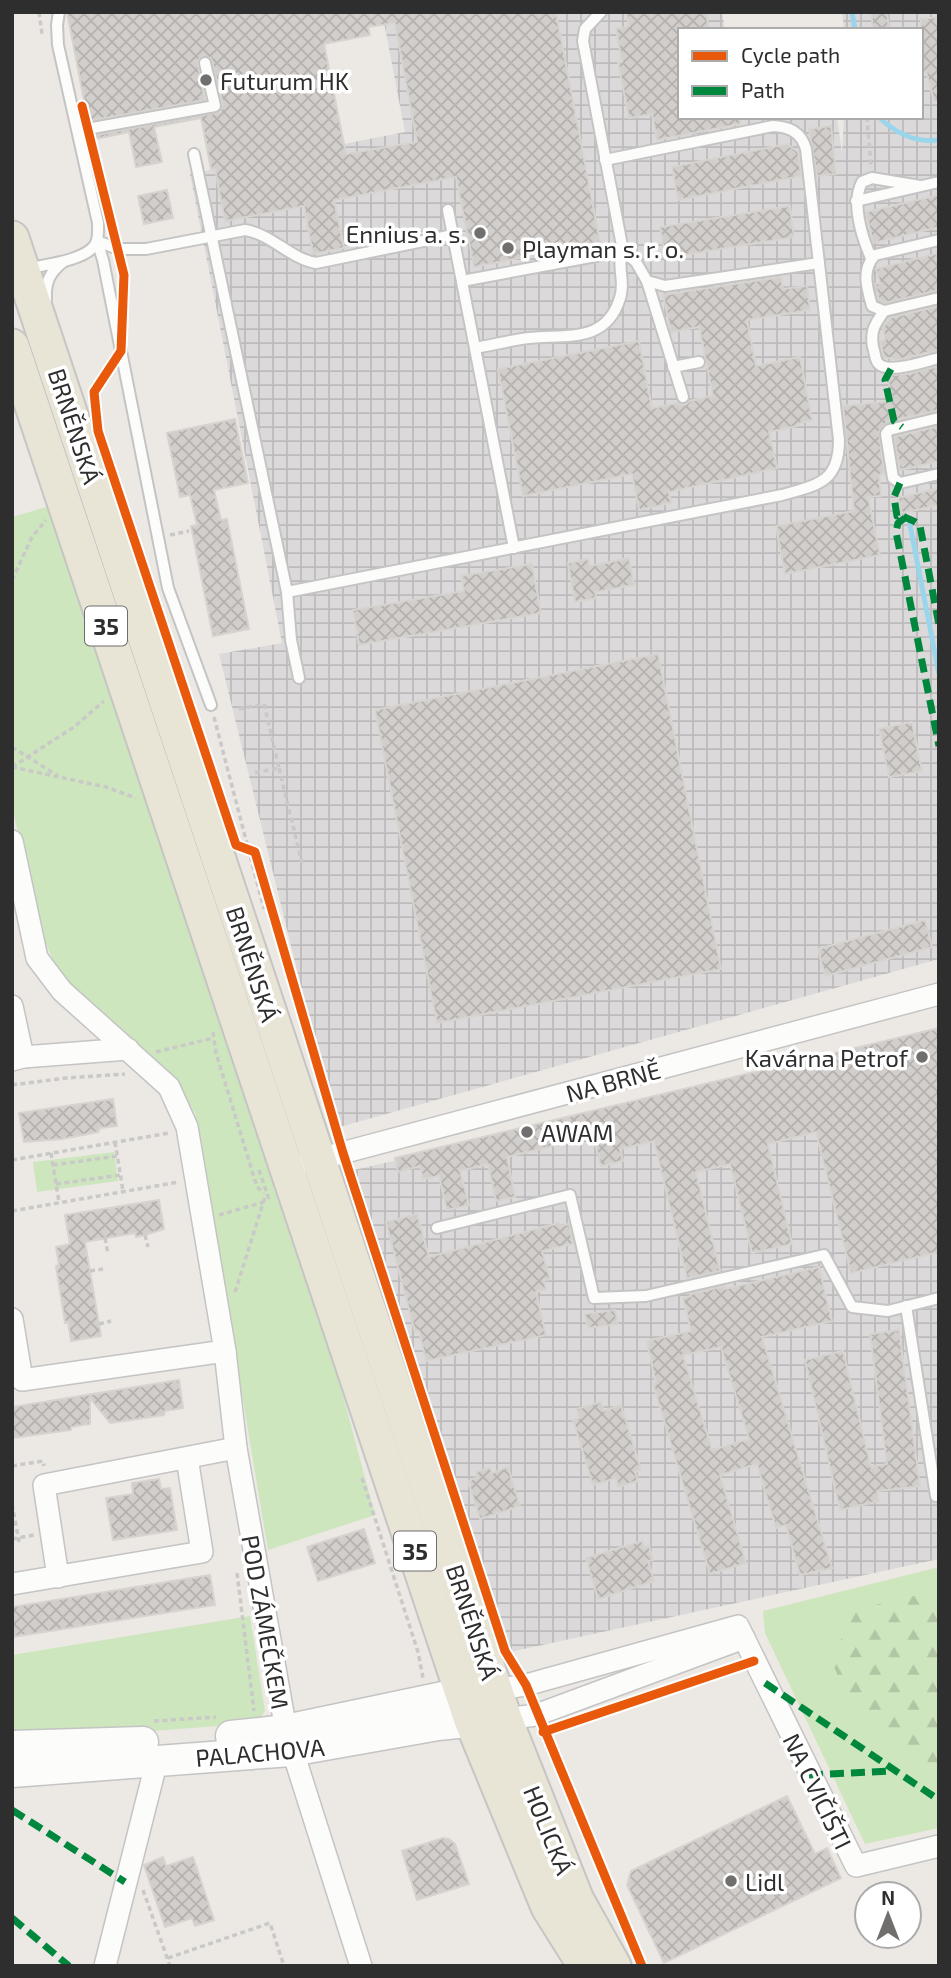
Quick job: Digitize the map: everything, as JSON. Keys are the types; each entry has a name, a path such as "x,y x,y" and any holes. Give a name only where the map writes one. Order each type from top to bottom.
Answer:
{"main road":[{"name":"BRNĚNSKÁ","path":"12,238 18,271 58,374 467,1706"},
{"name":"BRNĚNSKÁ","path":"12,346 302,1163 388,1362 500,1704"},
{"name":"HOLICKÁ","path":"500,1704 577,1900 614,1966"},
{"name":"HOLICKÁ","path":"467,1706 548,1907 585,1966"}],"street":[{"name":"POD ZÁMEČKEM","path":"12,841 37,957 62,991 169,1087 187,1127 225,1351 236,1448 288,1741 361,1966"},
{"name":"NA BRNĚ","path":"302,1163 939,993"},
{"path":"12,1006 18,1058 132,1053"},
{"path":"12,1319 22,1380 225,1351"},
{"path":"58,1577 44,1485 236,1448"},
{"path":"12,1584 202,1552 187,1458"},
{"path":"738,1626 744,1639 537,1715 500,1704 526,1685 738,1626"},
{"name":"NA CVIČIŠTI","path":"744,1639 856,1866 939,1846"},
{"name":"PALACHOVA","path":"12,1772 157,1760 288,1741 467,1706 500,1704"},
{"name":"PALACHOVA","path":"12,1746 288,1741"},
{"path":"105,1966 157,1760"}],"lane":[{"path":"59,12 58,45 98,223 96,241 103,260 168,588 211,705"},
{"path":"475,348 531,338 580,335 597,330 620,299 622,284 618,264 623,251 583,37 587,26 601,12"},
{"path":"87,129 215,106 205,63"},
{"path":"286,592 782,495 818,484 826,479 836,466 839,440 806,149 801,137 792,129 778,126 605,160"},
{"path":"194,154 286,592 291,640 299,678"},
{"path":"872,258 866,247 856,201 862,182 872,178 920,186"},
{"path":"856,201 939,182"},
{"path":"448,210 514,548"},
{"path":"96,241 128,250 155,248 239,230 252,231 303,259 317,263 453,235"},
{"path":"939,240 875,255 865,270 872,306 884,311 939,298"},
{"path":"18,271 87,252 96,241"},
{"path":"623,251 636,262 647,281 683,397"},
{"path":"462,281 623,251"},
{"path":"58,374 46,288 50,274 65,260"},
{"path":"647,281 658,286 671,286 819,262"},
{"path":"884,311 872,329 871,337 877,362 891,369 939,358"},
{"path":"673,367 699,362"},
{"path":"939,418 889,430 886,434 893,478 900,483 939,474"},
{"path":"436,1228 570,1195 594,1298 646,1296 824,1255 852,1307 888,1311 939,1298"},
{"path":"906,1306 936,1496 939,1496"}],"path":[{"path":"867,119 872,178"},
{"path":"12,580 32,537 49,515"},
{"path":"158,537 189,531"},
{"path":"12,767 74,727 109,698"},
{"path":"239,709 264,704 302,863"},
{"path":"211,705 241,846 255,852 270,918"},
{"path":"12,747 60,777"},
{"path":"12,767 106,787 143,801"},
{"path":"253,773 279,768"},
{"path":"213,1028 216,1053 257,1187 266,1194 234,1293"},
{"path":"12,1085 66,1078 137,1074 132,1053 220,1037"},
{"path":"12,1160 175,1132"},
{"path":"115,1142 123,1191"},
{"path":"51,1153 59,1202"},
{"path":"53,1165 117,1156"},
{"path":"56,1184 121,1175"},
{"path":"12,1211 183,1181"},
{"path":"204,1220 264,1202"},
{"path":"145,1235 148,1247"},
{"path":"105,1238 108,1254"},
{"path":"90,1271 103,1269"},
{"path":"99,1324 111,1321"},
{"path":"12,1504 19,1542"},
{"path":"237,1570 254,1715"},
{"path":"151,1721 229,1717"},
{"path":"125,1882 134,1892 144,1890 170,1966"},
{"path":"168,1958 270,1923 284,1966"}],"shaded area":[{"path":"382,12 722,12 725,28 678,28 678,119 837,119 842,153 844,119 923,119 923,28 844,28 842,12 939,12 939,959 336,1128 219,654 282,643 190,174 405,132"},
{"path":"939,1031 939,1559 510,1652 354,1170 782,1072"}],"green space":[{"path":"57,504 296,1251 323,1321 375,1515 268,1550 195,1113 172,1076 59,974 38,925 12,806 12,517"},
{"path":"114,1152 118,1181 37,1192 33,1162"},
{"path":"939,1567 939,1828 865,1844 765,1633 763,1611"},
{"path":"939,1590 939,1768 861,1723 830,1659 858,1609"},
{"path":"250,1616 265,1711 257,1723 140,1732 12,1734 12,1655"}],"building":[{"path":"67,12 556,12 600,242 474,267 456,177 334,200 344,248 313,254 304,206 225,221 201,118 154,127 162,162 136,167 129,132 91,140 91,136 220,112 223,104 211,58 203,56 197,61 205,100 88,121","holes":["395,23 417,142 346,154 324,44 370,35 368,27"]},
{"path":"626,12 706,12 709,28 678,28 678,119 740,119 740,124 657,140 652,114 629,118 618,62 622,62 616,29 629,26"},
{"path":"871,12 887,12 889,28 873,28"},
{"path":"939,17 939,100 934,101 926,71 923,72 921,19"},
{"path":"831,126 836,174 817,176 809,129"},
{"path":"787,144 798,152 801,176 678,200 672,167"},
{"path":"167,190 173,218 144,224 138,196"},
{"path":"939,195 939,227 873,243 866,212"},
{"path":"790,206 794,237 665,258 660,227"},
{"path":"939,253 939,290 885,303 879,300 875,284 880,283 876,269"},
{"path":"781,277 783,289 807,286 810,310 747,320 756,366 800,357 812,420 769,432 777,468 669,492 671,503 639,510 632,474 523,496 498,369 639,341 652,408 678,403 685,405 690,401 713,396 699,327 671,332 663,295"},
{"path":"939,306 939,350 897,360 884,357 880,341 885,340 883,328 889,318"},
{"path":"939,366 939,410 887,422 879,432 884,473 879,475 881,496 868,497 880,555 785,574 776,526 854,511 843,406 893,401 887,375 908,374"},
{"path":"235,419 248,483 214,490 221,520 227,519 249,629 213,636 191,526 197,525 190,495 180,497 167,433"},
{"path":"939,426 939,461 900,470 894,437"},
{"path":"939,488 939,505 902,513 898,498"},
{"path":"629,558 634,585 595,592 596,598 575,602 568,563 588,559 590,566"},
{"path":"532,564 541,613 359,645 353,610 464,591 461,576"},
{"path":"658,654 721,969 437,1023 375,710"},
{"path":"912,722 922,771 889,777 879,729"},
{"path":"925,920 932,947 825,976 818,949"},
{"path":"939,1028 939,1252 851,1273 816,1132 768,1144 792,1244 752,1253 730,1164 696,1172 720,1271 687,1278 654,1141 620,1149 623,1161 601,1166 593,1136 507,1157 515,1197 496,1201 488,1164 460,1171 469,1205 447,1210 439,1176 423,1179 420,1166 398,1172 395,1158"},
{"path":"113,1099 117,1126 62,1139 24,1142 19,1113"},
{"path":"159,1200 164,1229 136,1237 135,1233 85,1242 101,1336 71,1341 68,1322 65,1323 56,1266 59,1265 56,1247 70,1244 65,1215"},
{"path":"417,1214 429,1257 559,1223 560,1226 569,1224 573,1244 542,1251 550,1279 544,1280 546,1289 536,1292 546,1335 426,1361 419,1331 415,1332 386,1222"},
{"path":"819,1267 832,1321 762,1337 832,1568 800,1575 786,1525 776,1528 757,1464 720,1475 746,1563 710,1574 653,1384 656,1384 647,1341 691,1331 683,1298 724,1286 725,1289","holes":["721,1347 749,1439 712,1450 683,1355"]},
{"path":"615,1310 618,1324 588,1328 585,1314"},
{"path":"899,1330 920,1486 877,1491 879,1501 840,1510 805,1360 843,1351 871,1467 887,1464 870,1334"},
{"path":"179,1380 183,1408 165,1411 164,1415 110,1423 90,1398 90,1424 71,1427 71,1430 12,1438 12,1407"},
{"path":"601,1402 604,1411 621,1405 641,1470 635,1472 638,1481 618,1487 616,1478 593,1485 573,1420 579,1418 577,1409"},
{"path":"508,1467 520,1506 480,1519 468,1481 478,1477 476,1472 490,1468 492,1473"},
{"path":"159,1479 161,1489 170,1488 177,1530 113,1540 106,1498 133,1494 132,1483"},
{"path":"364,1529 375,1563 318,1581 307,1547"},
{"path":"642,1541 644,1547 649,1546 653,1560 648,1561 654,1581 598,1599 586,1558"},
{"path":"210,1575 215,1605 12,1637 12,1607"},
{"name":"Lidl","path":"787,1796 815,1854 827,1848 841,1878 664,1963 627,1885 631,1871"},
{"path":"443,1838 455,1844 469,1884 417,1900 402,1851"},
{"path":"163,1857 166,1866 193,1857 214,1920 195,1926 192,1918 165,1927 144,1865"}],"waterway":[{"path":"852,12 855,28"},
{"path":"881,119 906,136 939,140"},
{"path":"909,520 939,674"}],"marked path":[{"path":"891,369 885,380 894,421 902,427"},
{"path":"900,483 894,497 897,516 900,514 920,526 939,625"},
{"path":"905,518 898,523 896,532 939,746"},
{"path":"765,1683 939,1800"},
{"path":"809,1775 893,1771"},
{"path":"12,1810 125,1882"},
{"path":"12,1918 69,1966"}],"cycle path":[{"path":"82,106 124,275 121,351 94,392 98,431 236,845 255,852 343,1153 505,1651 526,1685 642,1966"},
{"path":"543,1732 754,1661"}],"place":[{"name":"Futurum HK","path":"206,80"},
{"name":"Ennius a. s.","path":"480,233"},
{"name":"Playman s. r. o.","path":"508,248"},
{"name":"Kavárna Petrof","path":"922,1057"},
{"name":"AWAM","path":"527,1132"},
{"name":"Lidl","path":"731,1881"}]}
